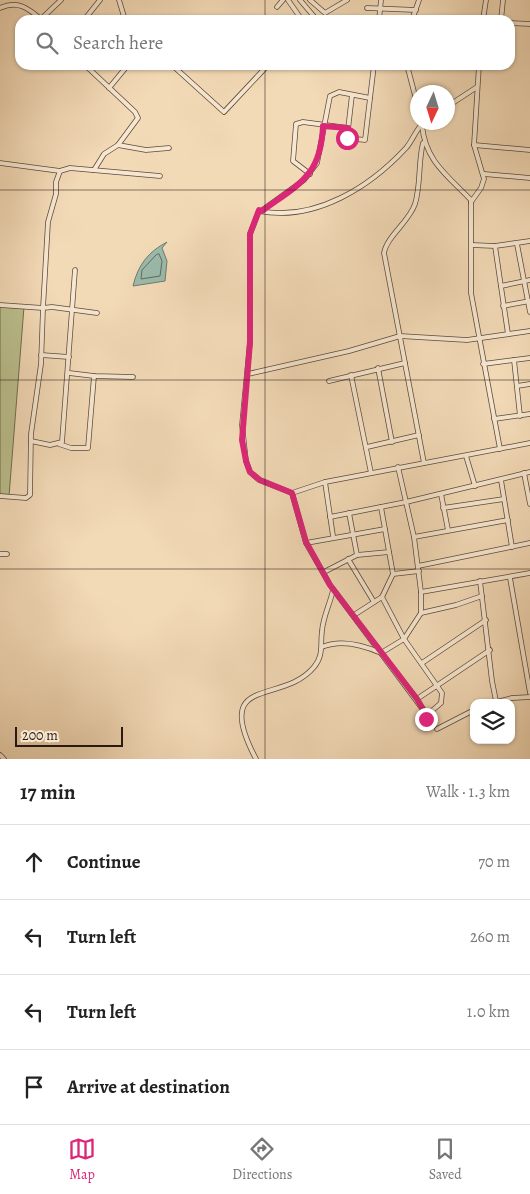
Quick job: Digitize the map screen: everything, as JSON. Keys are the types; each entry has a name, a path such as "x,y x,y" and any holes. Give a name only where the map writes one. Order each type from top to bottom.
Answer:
{"street":[{"path":"47,15 61,0"},
{"path":"88,15 100,0"},
{"path":"119,0 124,15"},
{"path":"277,7 283,0"},
{"path":"288,0 298,15"},
{"path":"300,0 313,15"},
{"path":"310,0 326,12 347,0"},
{"path":"379,15 381,0"},
{"path":"414,15 420,0"},
{"path":"484,15 486,0"},
{"path":"502,15 503,0"},
{"path":"0,8 12,2 20,3 36,15"},
{"path":"367,8 416,10"},
{"path":"515,23 530,24"},
{"path":"90,70 135,112 138,118 118,145 104,154 94,170"},
{"path":"109,88 124,70"},
{"path":"178,70 224,112 263,70"},
{"path":"352,95 347,138 365,140 373,70"},
{"path":"408,70 412,85"},
{"path":"478,70 474,145 484,174 481,188 471,202 472,245 470,282 478,338 500,449"},
{"path":"455,101 476,87"},
{"path":"370,98 339,92 330,96 323,126 322,141 316,163 310,174 262,211 259,210 250,234 248,374 242,426 247,467 260,480 292,493 325,482 530,443"},
{"path":"310,174 293,161 294,128 299,122 303,122 348,128"},
{"path":"262,211 284,213 308,209 353,193 394,159 412,140 418,130"},
{"path":"422,130 423,143 415,204 404,224 388,243 384,253 424,463"},
{"path":"423,143 445,174 471,202"},
{"path":"118,145 146,150 169,148"},
{"path":"474,145 530,150"},
{"path":"0,163 60,171 70,168 160,176"},
{"path":"0,496 26,498 30,495 31,441 41,355 48,222 60,171"},
{"path":"484,174 530,178"},
{"path":"472,245 495,246 530,241"},
{"path":"516,244 530,312"},
{"path":"495,246 508,334"},
{"path":"59,444 62,439 69,373 75,270"},
{"path":"501,286 530,280"},
{"path":"503,306 529,301"},
{"path":"0,305 97,313"},
{"path":"248,374 349,351 400,336 451,340 530,331"},
{"path":"41,355 69,357"},
{"path":"483,364 530,358"},
{"path":"514,360 520,416"},
{"path":"329,381 404,363"},
{"path":"378,368 392,442"},
{"path":"69,373 133,377"},
{"path":"351,375 371,473"},
{"path":"31,441 59,444 71,448 88,448 94,376"},
{"path":"517,386 530,384"},
{"path":"494,419 530,414"},
{"path":"367,447 419,435"},
{"path":"466,456 476,486"},
{"path":"322,646 334,643 348,644 381,653 404,639 421,613 421,592 414,537 398,467"},
{"path":"330,517 406,502 530,472"},
{"path":"524,474 530,504"},
{"path":"501,480 512,547"},
{"path":"325,482 333,536"},
{"path":"292,493 306,542 333,590 417,699 427,716 427,722"},
{"path":"441,494 448,530"},
{"path":"443,508 504,498"},
{"path":"354,616 382,597 393,574 381,506"},
{"path":"350,513 357,555"},
{"path":"414,537 508,520"},
{"path":"306,542 333,536 385,529"},
{"path":"393,574 530,543"},
{"path":"324,572 357,555 389,552"},
{"path":"0,554 7,554"},
{"path":"348,559 374,602"},
{"path":"421,592 530,573"},
{"path":"510,578 529,674 530,693"},
{"path":"480,581 495,699"},
{"path":"256,759 243,724 247,702 258,692 287,685 300,679 318,660 322,646 322,631 333,590"},
{"path":"421,613 456,605 482,596"},
{"path":"382,597 404,639 438,685 442,694 442,701 427,716"},
{"path":"422,663 486,620"},
{"path":"417,699 490,650"},
{"path":"508,699 530,697"},
{"path":"437,729 470,712"},
{"path":"0,755 4,759"}],"green space":[{"path":"0,305 24,307 9,496 0,495"}],"water":[{"path":"167,242 162,248 167,261 165,281 133,286 141,265 154,250"}],"route":[{"path":"347,138 348,128 323,126 319,153 310,174 262,211 259,210 250,230 250,342 242,426 244,455 247,467 254,477 292,493 306,542 330,585 417,699 427,716 426,719"}]}
